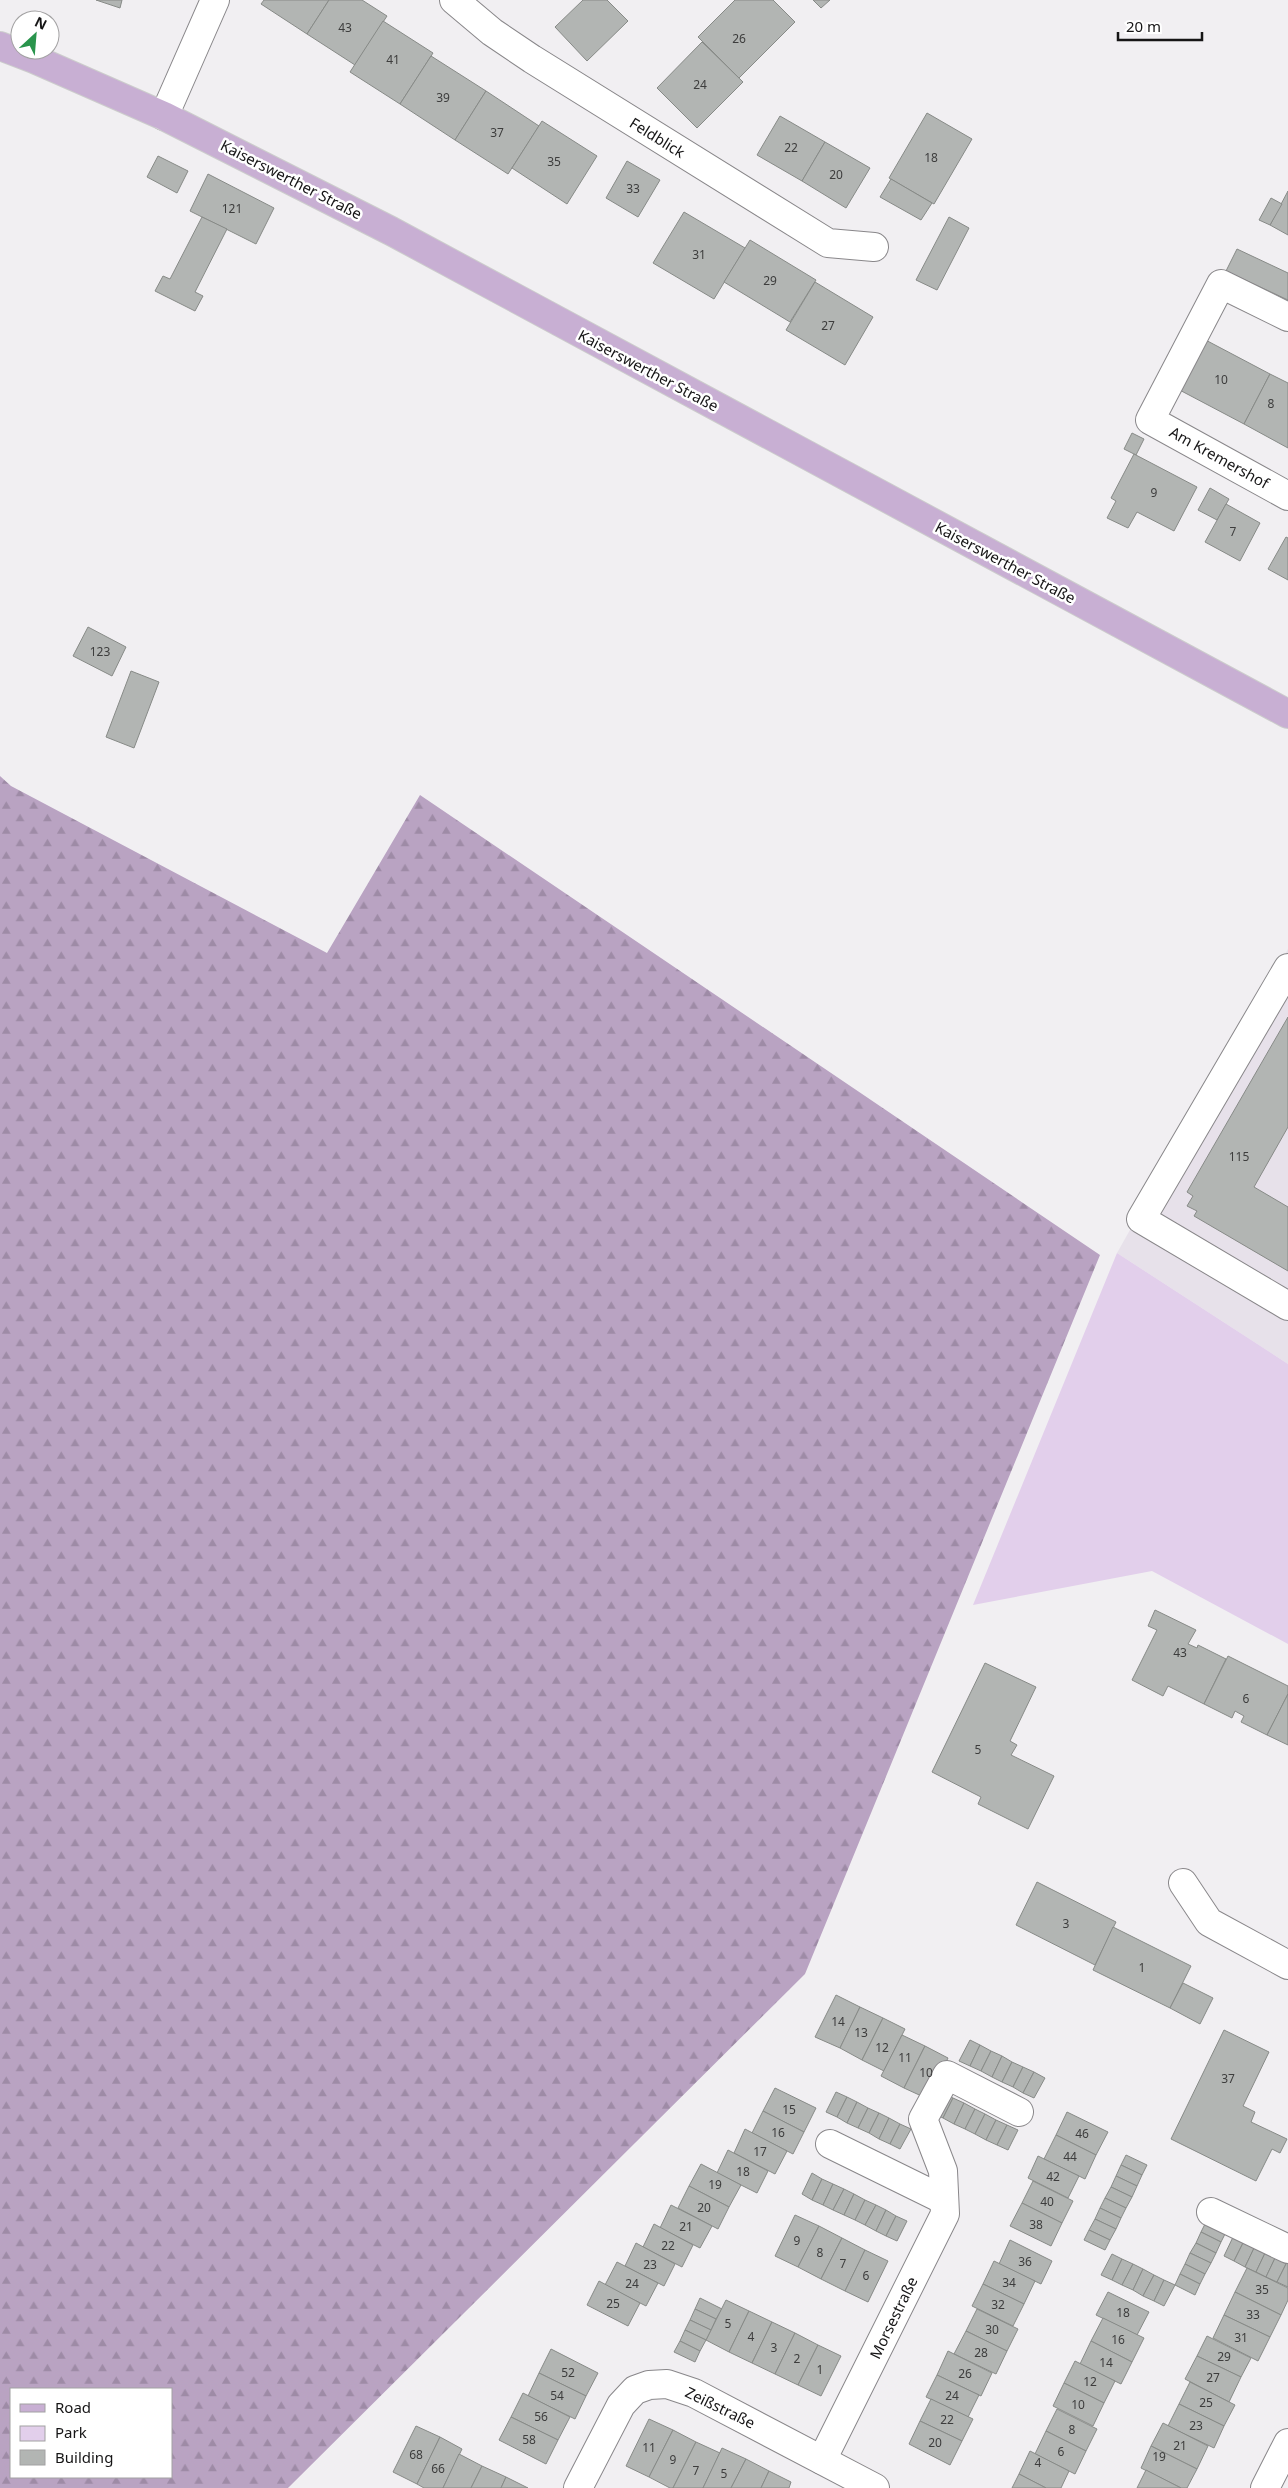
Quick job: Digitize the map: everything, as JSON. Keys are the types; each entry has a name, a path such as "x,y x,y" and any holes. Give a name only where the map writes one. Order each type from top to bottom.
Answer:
{"main road":[{"name":"Kaiserswerther Straße","path":"0,46 164,116 391,231 1288,714"}],"street":[{"path":"164,116 215,0"},
{"name":"Feldblick","path":"454,0 492,32 532,59 828,243 874,247"},
{"name":"Am Kremershof","path":"1288,317 1221,284 1150,420 1288,496"},
{"path":"1288,968 1142,1219 1288,1306"},
{"path":"1183,1884 1210,1922 1288,1965"},
{"name":"Morsestraße","path":"822,2460 945,2214 943,2171 924,2119 947,2075 1019,2112"},
{"path":"830,2144 944,2200"},
{"path":"1211,2212 1288,2249"},
{"name":"Zeißstraße","path":"578,2488 621,2405 635,2390 649,2385 667,2384 694,2393 876,2488"},
{"path":"1265,2488 1288,2443"}],"shaded area":[{"path":"1288,949 1288,1364 1117,1253"}],"green space":[{"path":"0,776 11,786 327,953 420,795 1100,1255 805,1974 288,2488 0,2488"},
{"path":"1117,1253 1288,1364 1288,1644 1152,1571 973,1605"}],"building":[{"path":"96,0 122,0 120,8"},
{"path":"264,0 329,0 307,34 261,4"},
{"path":"329,0 362,0 387,16 355,65 307,34"},
{"path":"583,0 607,0 628,21 587,61 555,27"},
{"path":"735,0 773,0 795,22 739,78 698,37"},
{"path":"813,0 830,0 821,8"},
{"path":"383,21 433,53 400,104 350,72"},
{"path":"702,42 743,82 697,128 657,88"},
{"path":"431,56 486,91 455,140 400,104"},
{"path":"486,91 539,126 508,174 455,140"},
{"path":"927,113 972,139 934,204 889,178"},
{"path":"780,116 825,142 802,181 757,155"},
{"path":"542,121 597,156 567,204 512,168"},
{"path":"825,142 870,168 846,208 802,181"},
{"path":"158,156 188,171 177,193 147,177"},
{"path":"627,161 660,180 638,217 606,198"},
{"path":"208,174 274,208 256,244 190,211"},
{"path":"891,179 932,203 921,220 880,197"},
{"path":"1288,191 1288,235 1270,225"},
{"path":"1271,198 1282,204 1270,225 1259,220"},
{"path":"684,212 745,248 714,299 653,263"},
{"path":"202,217 227,229 195,292 203,296 195,311 155,291 163,276 170,279"},
{"path":"949,217 969,228 937,290 916,280"},
{"path":"750,240 816,280 790,322 724,282"},
{"path":"1237,249 1288,273 1288,300 1226,271"},
{"path":"815,282 873,317 845,365 786,330"},
{"path":"1198,336 1270,374 1244,424 1172,386"},
{"path":"1270,374 1288,383 1288,448 1244,424"},
{"path":"1132,433 1144,439 1136,455 1124,449"},
{"path":"1134,454 1197,487 1174,531 1137,512 1128,528 1107,518 1116,501 1111,498"},
{"path":"1210,488 1229,499 1217,520 1198,510"},
{"path":"1226,504 1260,523 1240,561 1205,542"},
{"path":"1286,537 1288,538 1288,580 1268,569"},
{"path":"88,627 126,647 112,676 73,656"},
{"path":"131,671 159,682 134,748 106,737"},
{"path":"1288,1017 1288,1127 1254,1187 1288,1207 1288,1271 1194,1216 1197,1211 1187,1206 1193,1196 1187,1192"},
{"path":"1155,1610 1196,1630 1188,1644 1197,1648 1198,1645 1226,1659 1204,1704 1168,1686 1163,1696 1132,1680 1157,1630 1148,1626"},
{"path":"1228,1656 1288,1686 1288,1694 1267,1735 1241,1722 1244,1716 1235,1711 1232,1718 1204,1704"},
{"path":"985,1663 1036,1687 1010,1741 1017,1745 1011,1755 1054,1776 1028,1829 978,1804 981,1797 932,1772"},
{"path":"1288,1694 1288,1745 1267,1735"},
{"path":"1037,1882 1116,1922 1095,1965 1016,1925"},
{"path":"1113,1927 1191,1966 1170,2008 1093,1970"},
{"path":"1183,1983 1213,1998 1200,2024 1170,2008"},
{"path":"836,1995 860,2007 840,2048 815,2037"},
{"path":"860,2007 883,2018 862,2060 840,2048"},
{"path":"883,2018 905,2029 884,2071 862,2060"},
{"path":"1224,2030 1269,2052 1243,2106 1255,2112 1251,2122 1287,2139 1280,2153 1272,2149 1256,2181 1171,2139"},
{"path":"902,2035 925,2046 904,2088 881,2076"},
{"path":"970,2040 980,2045 970,2066 959,2061"},
{"path":"980,2045 991,2051 981,2071 970,2066"},
{"path":"925,2046 948,2058 928,2099 904,2088"},
{"path":"991,2051 1002,2056 992,2077 981,2071"},
{"path":"1002,2056 1012,2062 1002,2082 992,2077"},
{"path":"1012,2062 1023,2067 1013,2087 1002,2082"},
{"path":"1023,2067 1034,2072 1023,2093 1013,2087"},
{"path":"1034,2072 1045,2078 1034,2098 1023,2093"},
{"path":"775,2088 816,2108 804,2132 763,2111"},
{"path":"836,2092 847,2097 837,2117 826,2112"},
{"path":"943,2093 953,2098 943,2118 933,2113"},
{"path":"847,2097 857,2102 847,2123 837,2117"},
{"path":"953,2098 964,2103 954,2124 943,2118"},
{"path":"857,2102 868,2108 858,2128 847,2123"},
{"path":"964,2103 975,2109 965,2129 954,2124"},
{"path":"868,2108 879,2113 869,2133 858,2128"},
{"path":"975,2109 985,2114 975,2134 965,2129"},
{"path":"763,2111 804,2132 793,2154 752,2133"},
{"path":"1067,2112 1108,2132 1096,2155 1056,2135"},
{"path":"879,2113 889,2118 879,2139 869,2133"},
{"path":"985,2114 996,2120 986,2140 975,2134"},
{"path":"889,2118 900,2124 890,2144 879,2139"},
{"path":"996,2120 1007,2125 997,2145 986,2140"},
{"path":"900,2124 911,2129 900,2149 890,2144"},
{"path":"1007,2125 1018,2130 1008,2150 997,2145"},
{"path":"745,2129 787,2151 775,2174 734,2153"},
{"path":"1056,2135 1096,2155 1085,2179 1044,2159"},
{"path":"728,2150 768,2171 757,2193 717,2173"},
{"path":"1126,2155 1147,2165 1142,2175 1121,2165"},
{"path":"1038,2156 1079,2176 1068,2198 1028,2178"},
{"path":"701,2164 741,2185 729,2207 689,2186"},
{"path":"1121,2165 1142,2175 1137,2186 1116,2176"},
{"path":"812,2173 822,2179 812,2200 802,2194"},
{"path":"1116,2176 1137,2186 1132,2197 1111,2187"},
{"path":"822,2179 833,2184 823,2205 812,2200"},
{"path":"1033,2181 1073,2201 1062,2223 1022,2203"},
{"path":"833,2184 844,2189 833,2210 823,2205"},
{"path":"689,2186 729,2207 718,2229 678,2208"},
{"path":"1111,2187 1132,2197 1126,2208 1105,2198"},
{"path":"844,2189 854,2194 844,2215 833,2210"},
{"path":"854,2194 865,2200 855,2220 844,2215"},
{"path":"1105,2198 1126,2208 1121,2218 1100,2208"},
{"path":"865,2200 876,2205 865,2225 855,2220"},
{"path":"1022,2203 1062,2223 1051,2246 1010,2226"},
{"path":"671,2205 712,2226 700,2248 660,2228"},
{"path":"876,2205 886,2210 876,2231 865,2225"},
{"path":"1100,2208 1121,2218 1116,2229 1095,2219"},
{"path":"886,2210 896,2216 886,2236 876,2231"},
{"path":"795,2215 819,2226 798,2267 775,2256"},
{"path":"896,2216 907,2221 897,2241 886,2236"},
{"path":"1095,2219 1116,2229 1110,2240 1089,2230"},
{"path":"1206,2222 1226,2232 1221,2242 1201,2232"},
{"path":"654,2224 693,2245 682,2267 643,2247"},
{"path":"819,2226 842,2238 821,2279 798,2267"},
{"path":"1089,2230 1110,2240 1105,2250 1084,2240"},
{"path":"1201,2232 1221,2242 1216,2253 1196,2243"},
{"path":"1234,2235 1244,2241 1234,2261 1224,2256"},
{"path":"842,2238 865,2250 845,2291 821,2279"},
{"path":"1010,2240 1052,2261 1041,2284 999,2264"},
{"path":"1244,2241 1255,2246 1245,2267 1234,2261"},
{"path":"636,2243 675,2264 664,2286 625,2266"},
{"path":"1196,2243 1216,2253 1211,2263 1190,2253"},
{"path":"1255,2246 1266,2251 1256,2272 1245,2267"},
{"path":"865,2250 888,2261 868,2302 845,2291"},
{"path":"1266,2251 1276,2256 1266,2277 1256,2272"},
{"path":"1190,2253 1211,2263 1205,2274 1185,2264"},
{"path":"1112,2254 1122,2259 1112,2280 1101,2275"},
{"path":"1276,2256 1287,2262 1277,2282 1266,2277"},
{"path":"1122,2259 1133,2264 1122,2285 1112,2280"},
{"path":"994,2261 1035,2281 1024,2304 983,2284"},
{"path":"617,2262 658,2283 646,2306 605,2285"},
{"path":"1288,2262 1288,2287 1277,2282"},
{"path":"1133,2264 1143,2269 1133,2290 1122,2285"},
{"path":"1185,2264 1205,2274 1200,2284 1180,2274"},
{"path":"1247,2268 1288,2288 1288,2300 1281,2315 1235,2292"},
{"path":"1143,2269 1154,2275 1143,2296 1133,2290"},
{"path":"1180,2274 1200,2284 1195,2295 1175,2285"},
{"path":"1154,2275 1164,2280 1154,2301 1143,2296"},
{"path":"1164,2280 1175,2285 1164,2306 1154,2301"},
{"path":"599,2281 640,2303 628,2326 587,2305"},
{"path":"983,2284 1024,2304 1013,2326 972,2306"},
{"path":"1108,2292 1149,2312 1137,2335 1096,2315"},
{"path":"1235,2292 1281,2315 1270,2337 1224,2315"},
{"path":"700,2298 722,2309 716,2319 695,2309"},
{"path":"726,2300 749,2311 729,2352 706,2340"},
{"path":"695,2309 716,2319 711,2330 690,2320"},
{"path":"977,2309 1018,2329 1007,2351 966,2331"},
{"path":"749,2311 772,2322 752,2363 729,2352"},
{"path":"1224,2315 1270,2337 1258,2361 1213,2338"},
{"path":"1103,2318 1144,2338 1132,2362 1091,2341"},
{"path":"690,2320 711,2330 706,2340 685,2330"},
{"path":"772,2322 795,2333 775,2374 752,2363"},
{"path":"685,2330 706,2340 700,2351 680,2341"},
{"path":"966,2331 1007,2351 996,2374 954,2354"},
{"path":"795,2333 818,2345 798,2385 775,2374"},
{"path":"1207,2336 1251,2358 1241,2377 1197,2356"},
{"path":"680,2341 700,2351 695,2362 674,2352"},
{"path":"1091,2341 1132,2362 1121,2384 1080,2364"},
{"path":"818,2345 841,2356 821,2396 798,2385"},
{"path":"551,2349 598,2373 586,2396 539,2373"},
{"path":"948,2351 992,2373 981,2396 937,2375"},
{"path":"1197,2356 1241,2377 1229,2402 1185,2379"},
{"path":"1075,2361 1115,2381 1104,2403 1064,2383"},
{"path":"539,2373 586,2396 575,2419 528,2396"},
{"path":"937,2375 979,2395 968,2417 926,2397"},
{"path":"1190,2382 1235,2405 1224,2426 1179,2404"},
{"path":"1064,2383 1104,2403 1093,2426 1053,2406"},
{"path":"523,2393 570,2417 558,2440 511,2417"},
{"path":"931,2399 973,2419 962,2441 920,2421"},
{"path":"1179,2404 1224,2426 1214,2448 1168,2426"},
{"path":"1057,2409 1097,2429 1086,2451 1046,2431"},
{"path":"511,2417 558,2440 546,2464 499,2440"},
{"path":"649,2419 673,2430 649,2477 626,2466"},
{"path":"920,2421 962,2441 950,2465 909,2444"},
{"path":"1163,2423 1208,2446 1197,2469 1151,2446"},
{"path":"416,2426 440,2437 417,2484 393,2472"},
{"path":"673,2430 696,2442 673,2488 670,2488 649,2477"},
{"path":"1046,2431 1086,2451 1075,2474 1035,2454"},
{"path":"440,2437 462,2449 443,2488 424,2488 417,2484"},
{"path":"696,2442 720,2453 703,2488 673,2488"},
{"path":"1151,2446 1197,2469 1187,2488 1181,2488 1141,2468"},
{"path":"722,2448 746,2459 731,2488 703,2488"},
{"path":"1030,2451 1069,2471 1061,2488 1046,2488 1019,2474"},
{"path":"459,2454 482,2466 471,2488 443,2488"},
{"path":"746,2459 769,2471 761,2488 731,2488"},
{"path":"482,2466 506,2477 501,2488 471,2488"},
{"path":"1146,2470 1181,2488 1137,2488"},
{"path":"769,2471 791,2482 789,2488 761,2488"},
{"path":"1019,2474 1046,2488 1012,2488"},
{"path":"506,2477 528,2488 501,2488"}]}
